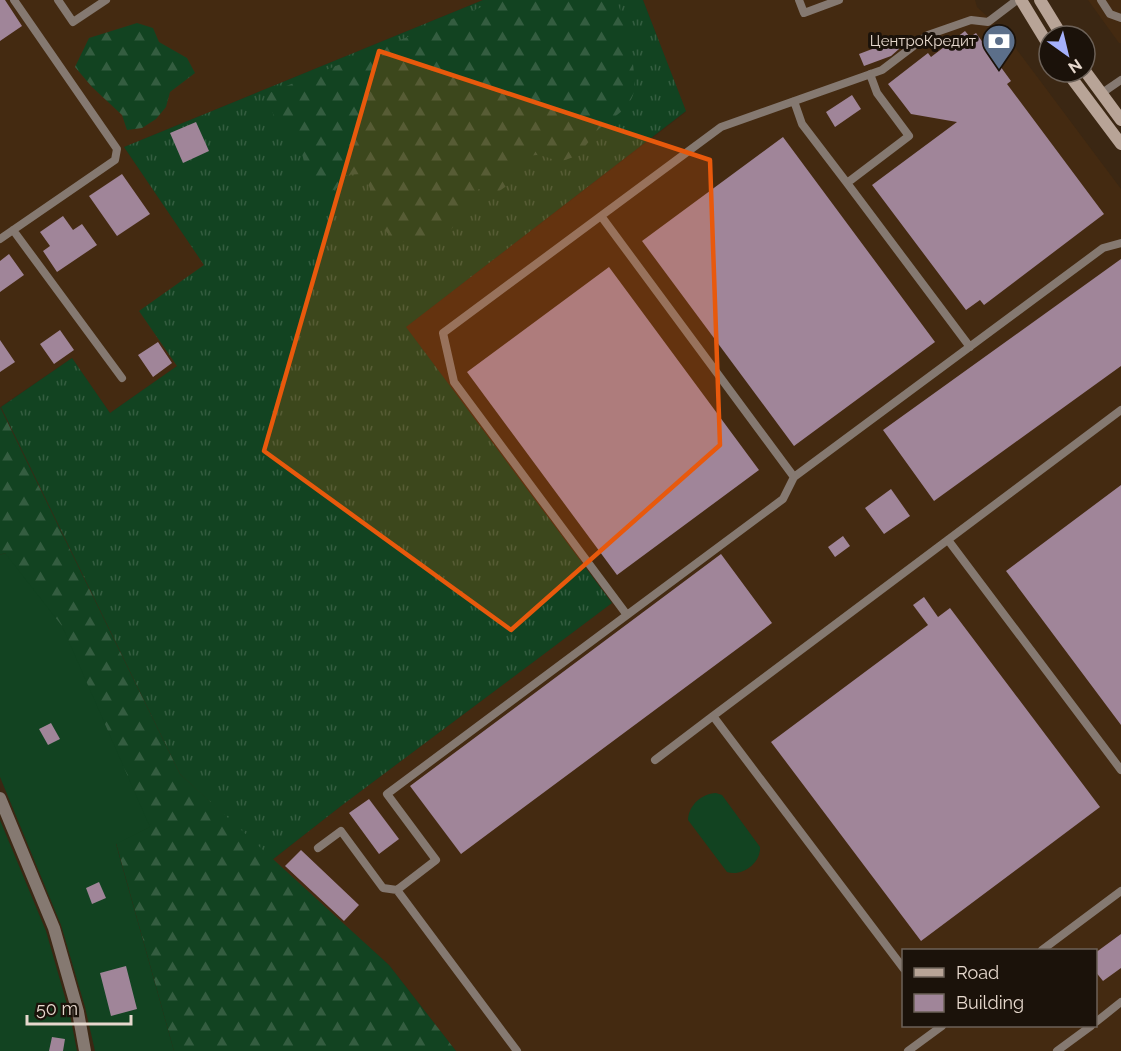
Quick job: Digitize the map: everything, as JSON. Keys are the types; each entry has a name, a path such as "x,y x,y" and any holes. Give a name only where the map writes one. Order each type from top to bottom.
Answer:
{"main road":[{"path":"1019,0 1037,28"},
{"path":"1040,0 1055,24"},
{"path":"1075,84 1121,144"},
{"path":"1095,84 1121,120"}],"street":[{"path":"0,798 54,928 78,1012 85,1051"}],"lane":[{"path":"0,239 115,160 117,149 14,0"},
{"path":"58,0 73,22 106,0"},
{"path":"799,0 804,13 839,0"},
{"path":"627,615 454,382 443,333 721,128 882,70 928,35 971,20 988,22 1019,0"},
{"path":"1101,0 1110,14 1121,18"},
{"path":"846,183 909,136 877,93 870,74"},
{"path":"1102,93 1121,80"},
{"path":"794,101 802,124 970,346"},
{"path":"601,216 794,477"},
{"path":"13,230 122,378"},
{"path":"318,848 341,831 382,888 397,890 436,860 387,794 783,499 794,477 1103,248 1121,243"},
{"path":"655,760 1121,410"},
{"path":"948,540 1121,770"},
{"path":"713,716 902,968"},
{"path":"397,890 517,1051"},
{"path":"1045,949 1121,891"},
{"path":"1097,1020 1121,1002"},
{"path":"908,1051 941,1027"},
{"path":"1057,1051 1089,1027"}],"highlighted area":[{"path":"379,51 710,160 720,445 511,630 264,451"}],"shaded area":[{"path":"0,0 483,0 124,147 205,266 177,366 110,413 72,358 0,407"},
{"path":"643,0 975,0 977,7 1003,31 1037,77 1037,84 1043,84 1121,189 1121,1051 456,1051 389,965 272,860 612,603 406,327 686,112"},
{"path":"1088,0 1121,0 1121,43 1119,43"}],"green space":[{"path":"483,0 643,0 686,111 406,327 612,603 272,860 180,774 1,407 72,358 110,413 177,366 139,311 204,265 124,147"},
{"path":"499,0 616,0 630,47 634,74 633,95 623,110 601,127 574,157 560,161 537,155 523,157 508,185 495,194 479,189 468,201 450,231 443,236 428,240 394,242 375,216 374,200 361,174 346,175 337,188 324,195 315,188 307,175 303,157 295,140 277,121 264,95"},
{"path":"137,23 153,28 159,42 187,58 195,73 170,92 166,107 156,119 142,128 127,130 122,115 92,87 75,67 89,38"},
{"path":"0,407 180,774 389,965 456,1051 174,1051 116,843 149,827 5,553 0,555"},
{"path":"5,553 62,626 150,827 116,844 174,1051 95,1051 85,1007 61,925 0,777 0,555"},
{"path":"716,793 722,795 760,847 754,863 744,871 727,872 688,820 693,805 697,801"},
{"path":"0,820 46,931 70,1015 77,1051 0,1051"}],"building":[{"path":"0,0 5,0 22,26 0,41"},
{"path":"965,31 970,37 976,33 1011,81 1007,84 1104,214 984,305 980,300 966,310 872,185 957,122 911,114 888,84 928,53 931,57"},
{"path":"896,40 899,49 891,56 864,66 859,54"},
{"path":"852,95 861,109 835,127 826,112"},
{"path":"196,122 209,151 183,163 170,133"},
{"path":"783,137 935,342 794,446 642,241"},
{"path":"122,174 150,214 117,236 89,196"},
{"path":"63,216 73,230 82,224 97,245 57,272 43,251 50,246 40,232"},
{"path":"9,254 24,275 0,292 0,261"},
{"path":"1121,259 1121,366 934,501 883,430"},
{"path":"609,267 759,470 617,575 467,372"},
{"path":"60,330 74,350 54,364 40,344"},
{"path":"0,340 15,362 0,372"},
{"path":"158,342 172,363 153,377 138,355"},
{"path":"1121,485 1121,725 1006,571"},
{"path":"891,489 910,516 884,534 865,508"},
{"path":"843,536 850,546 835,557 828,547"},
{"path":"721,554 772,623 461,854 410,786"},
{"path":"924,597 938,617 950,608 1100,807 921,941 771,742 928,625 913,605"},
{"path":"51,723 60,739 48,745 39,729"},
{"path":"369,799 399,839 379,854 349,813"},
{"path":"301,850 359,905 344,921 285,866"},
{"path":"99,882 106,898 92,904 86,888"},
{"path":"1121,934 1121,968 1103,981 1097,974 1097,952"},
{"path":"126,966 137,1009 111,1016 100,973"},
{"path":"52,1037 65,1039 63,1051 49,1051"}],"place":[{"name":"ЦентроКредит","path":"999,70"}]}
